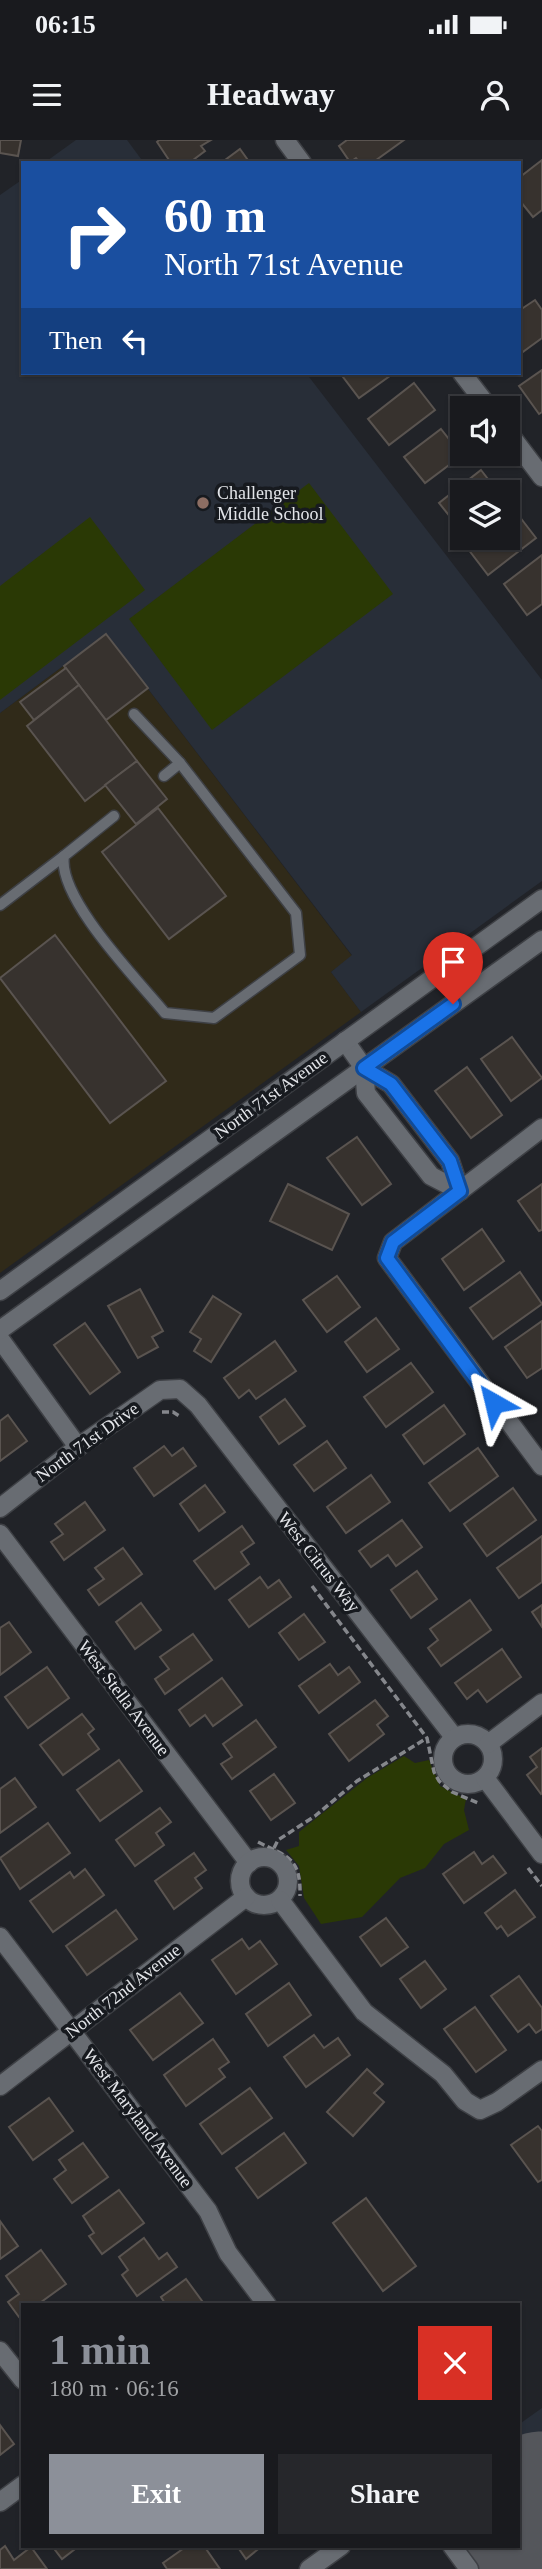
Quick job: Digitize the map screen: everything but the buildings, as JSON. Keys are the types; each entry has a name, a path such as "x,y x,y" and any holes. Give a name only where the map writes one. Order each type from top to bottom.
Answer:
{"street":[{"path":"285,140 301,161"},
{"path":"464,375 480,396"},
{"path":"520,448 542,477"},
{"name":"North 71st Avenue","path":"0,1291 542,899"},
{"name":"North 71st Avenue","path":"0,1330 542,940"},
{"path":"345,1041 364,1068 391,1084 450,1161 460,1191"},
{"path":"364,1068 366,1093 431,1176 460,1191"},
{"path":"542,1128 393,1242 387,1258 542,1466"},
{"path":"0,1339 78,1447"},
{"name":"North 71st Drive","path":"0,1508 78,1447 160,1390 180,1389"},
{"name":"West Citrus Way","path":"180,1389 198,1405 454,1737"},
{"name":"West Stella Avenue","path":"0,1534 249,1863"},
{"path":"488,1744 542,1703"},
{"path":"468,1733 482,1738 488,1744 492,1765 485,1777 463,1784 445,1771 442,1756 454,1737 468,1733"},
{"path":"485,1777 542,1854"},
{"path":"256,1858 273,1858 285,1869 288,1886 280,1900 258,1905 246,1897 241,1876 249,1863 256,1858"},
{"name":"North 72nd Avenue","path":"0,2086 246,1897"},
{"path":"280,1900 364,2012 443,2074 465,2101 480,2110 497,2102 542,2070"},
{"name":"West Maryland Avenue","path":"0,1937 208,2211 228,2253 266,2303"},
{"path":"0,2351 21,2377"},
{"path":"0,2502 21,2486"},
{"path":"309,2569 338,2548"},
{"path":"453,2548 469,2569"}],"lane":[{"path":"64,856 62,869 82,912 166,1013 214,1018 300,955 296,913 180,763 134,715"},
{"path":"164,776 180,763"},
{"path":"0,905 114,816"}],"path":[{"path":"158,1414 173,1412 188,1424"},
{"path":"304,1576 427,1738 434,1772 439,1781 452,1792 477,1801 485,1812"},
{"path":"274,1848 278,1840 315,1816 357,1781 427,1738"},
{"path":"253,1838 274,1848 293,1862 303,1905"},
{"path":"526,1865 542,1886"}],"shaded area":[{"path":"76,140 127,140 143,161 47,161"},
{"name":"Challenger Middle School","path":"21,180 21,375 308,375 542,680 542,881 361,1012 331,972 352,955 106,634 0,713 0,195"},
{"path":"106,634 352,956 331,972 361,1012 0,1273 0,713"},
{"path":"542,2408 542,2533 502,2562 492,2548 520,2548 520,2424"}],"green space":[{"path":"309,483 393,594 212,730 129,619"},
{"path":"90,517 145,590 0,700 0,586"},
{"path":"404,1756 415,1763 429,1760 440,1786 466,1799 464,1810 469,1830 444,1844 425,1868 400,1878 362,1917 321,1924 304,1898 299,1866 286,1850 299,1846 299,1832 367,1778"}],"runway":[{"path":"520,2516 542,2499"}],"place":[{"name":"Challenger Middle School","path":"203,503"}],"route":[{"path":"453,1004 364,1068 391,1084 450,1161 460,1191 393,1242 387,1258 399,1278 494,1403"}]}
